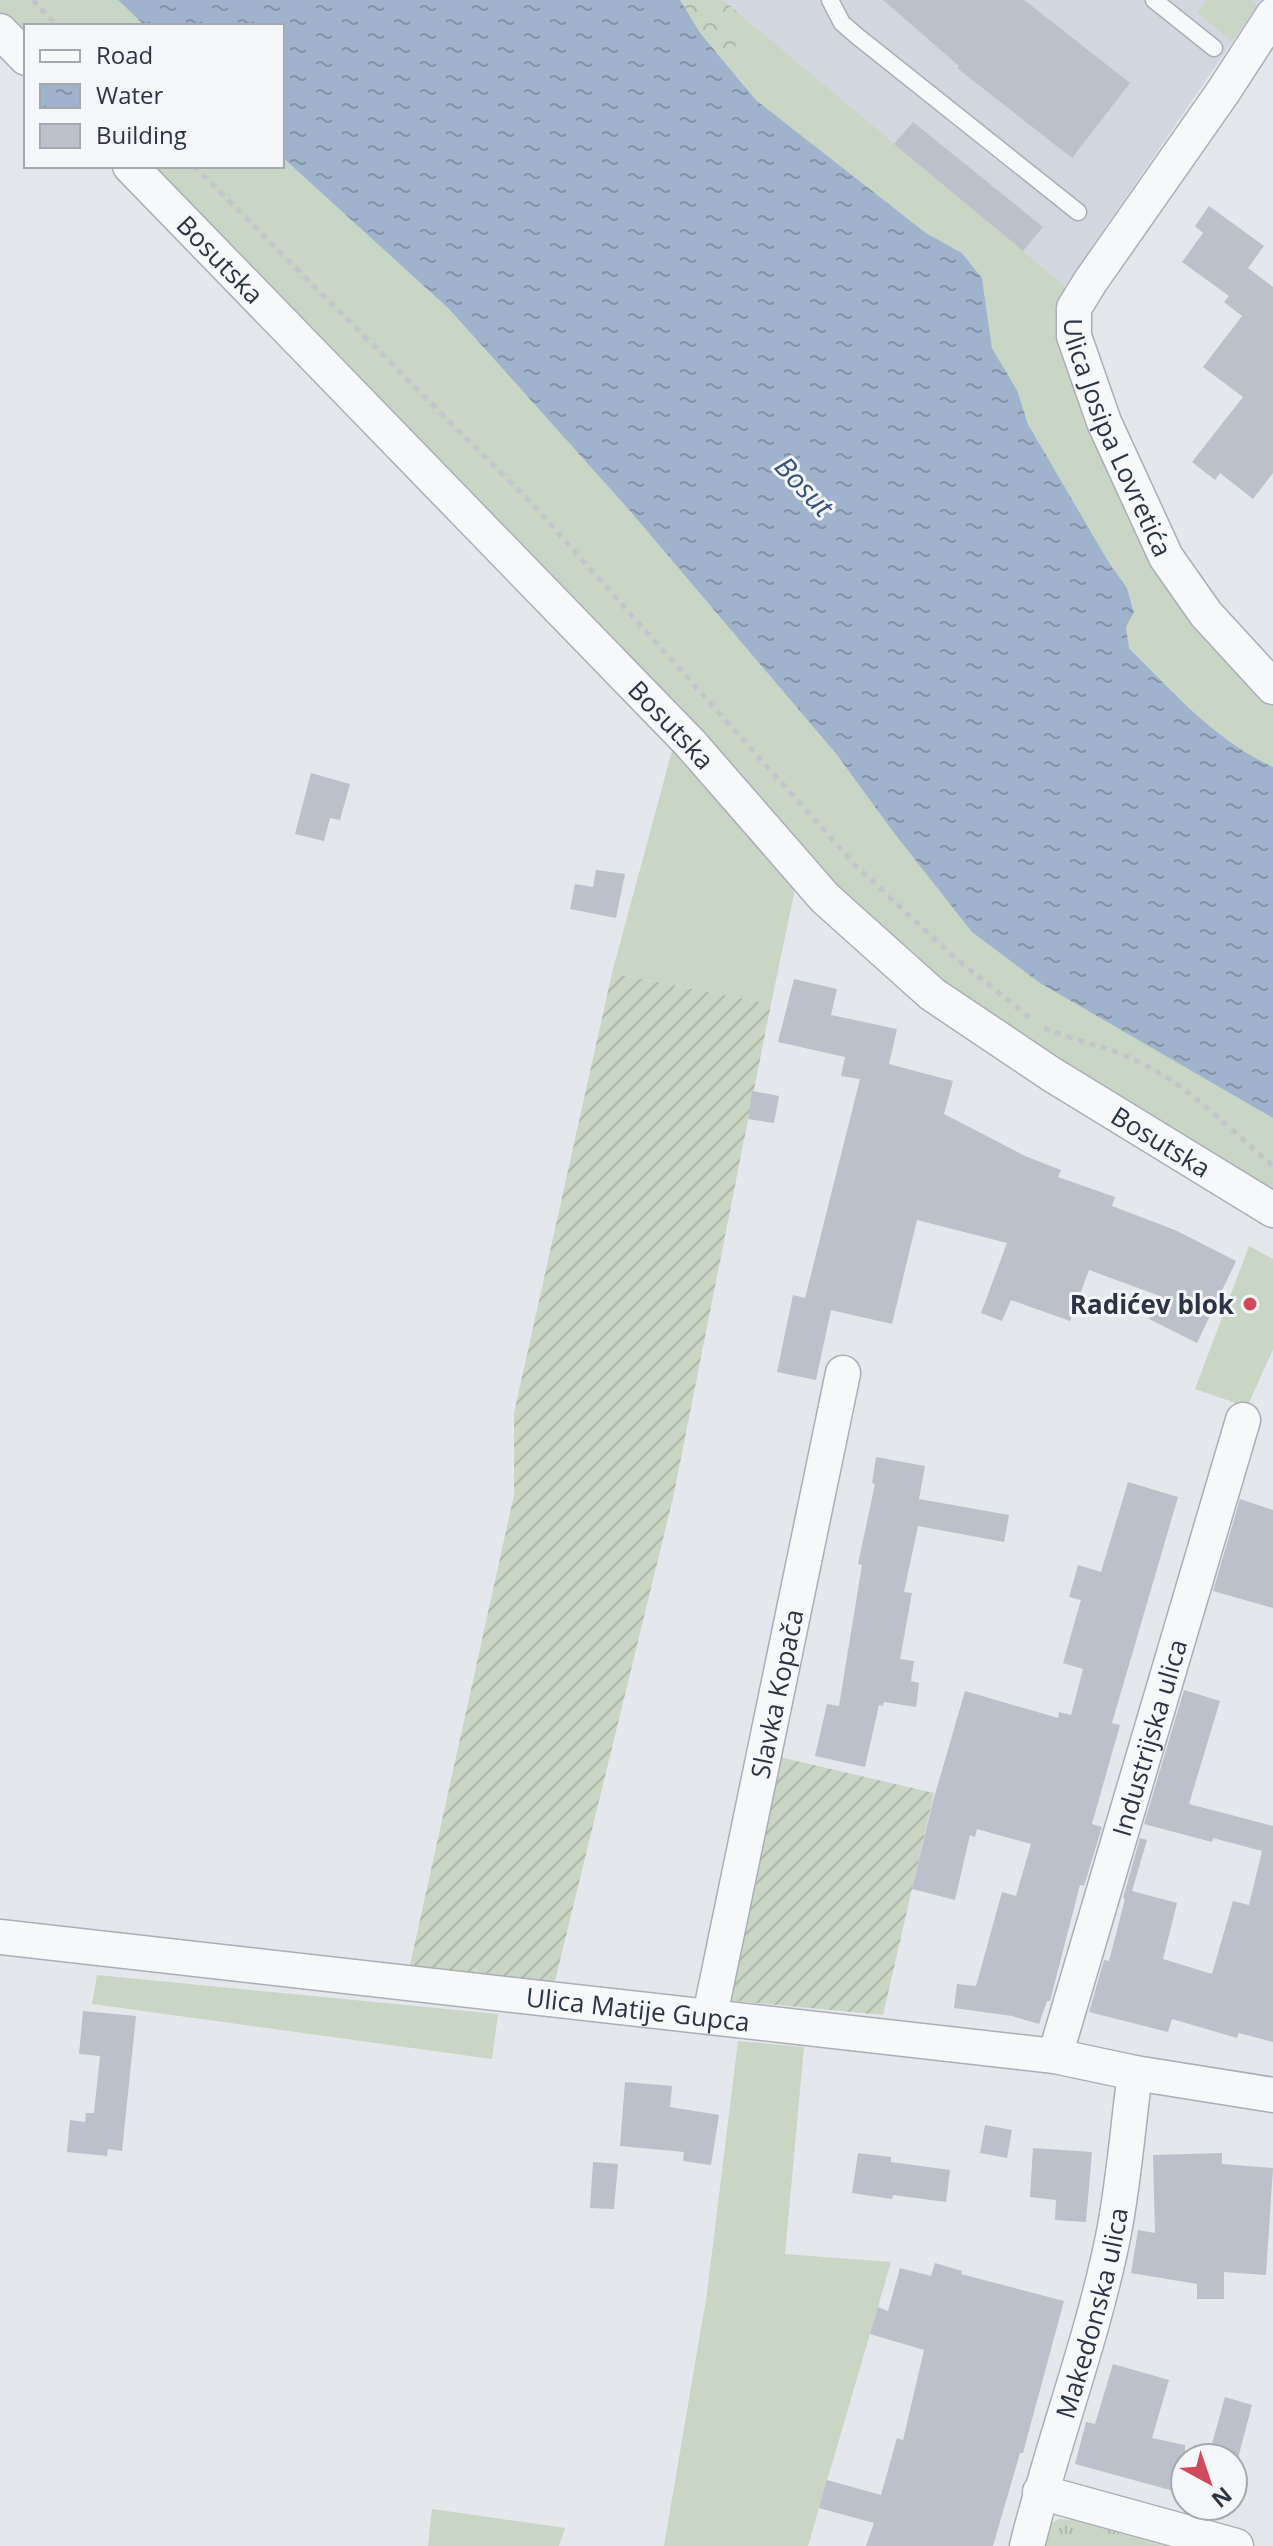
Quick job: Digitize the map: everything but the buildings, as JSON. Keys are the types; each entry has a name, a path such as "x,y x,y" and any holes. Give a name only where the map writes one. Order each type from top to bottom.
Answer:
{"street":[{"name":"Ulica Josipa Lovretića","path":"1273,15 1090,282 1074,308 1074,336 1104,422 1166,557 1206,614 1273,687"},
{"path":"0,31 24,56"},
{"name":"Bosutska","path":"132,168 690,743 825,898 932,994 1051,1074 1273,1210"},
{"name":"Slavka Kopača","path":"710,2015 843,1373"},
{"name":"Industrijska ulica","path":"1055,2056 1243,1420"},
{"name":"Ulica Matije Gupca","path":"0,1937 1055,2056 1135,2073 1273,2095"},
{"name":"Makedonska ulica","path":"1027,2546 1040,2492 1081,2362 1114,2232 1135,2073"},
{"path":"1040,2492 1236,2546"}],"lane":[{"path":"830,0 842,23 857,36 1078,212"},
{"path":"1154,0 1214,48"}],"path":[{"path":"33,0 55,24"},
{"path":"196,168 532,504 855,865 953,956 1039,1026 1136,1060 1164,1076 1273,1166"}],"shaded area":[{"path":"723,0 1261,0 1065,286"}],"green space":[{"path":"0,0 118,0 143,24 24,24 24,46 0,21"},
{"path":"680,0 723,0 741,15 736,45 727,65 701,34"},
{"path":"1206,0 1251,0 1257,5 1232,42 1197,12"},
{"path":"741,15 1065,286 1057,310 1067,364 1273,700 1273,767 1214,730 1129,648 1126,627 1134,611 1127,588 1028,424 1017,390 992,348 982,278 962,253 926,233 756,100 727,65 736,45"},
{"path":"284,159 449,309 630,511 837,755 891,829 1273,1117 1273,1191 1010,1030 899,949 140,168 284,168"},
{"path":"673,747 792,874 794,894 771,1004 612,973"},
{"path":"612,973 771,1004 673,1498 554,1985 503,1981 410,1965 514,1495 514,1413"},
{"name":"Radićev blok","path":"1249,1246 1273,1259 1273,1350 1247,1407 1195,1389"},
{"path":"775,1756 934,1793 883,2015 724,2000"},
{"path":"97,1975 498,2014 492,2059 92,2004"},
{"path":"738,2041 804,2047 785,2254 891,2262 808,2546 664,2546 707,2293"},
{"path":"432,2509 565,2528 559,2546 428,2546"},
{"path":"1059,2519 1073,2520 1164,2546 1040,2546 1046,2526"}],"water":[{"name":"Bosut","path":"118,0 680,0 701,34 756,100 926,233 962,253 982,278 992,348 1017,390 1028,424 1127,588 1134,612 1126,627 1129,648 1214,730 1273,767 1273,1118 1040,983 972,932 837,755 630,511 449,309 284,159 284,24 143,24"}],"place":[{"name":"Radićev blok","path":"1250,1304"}]}
